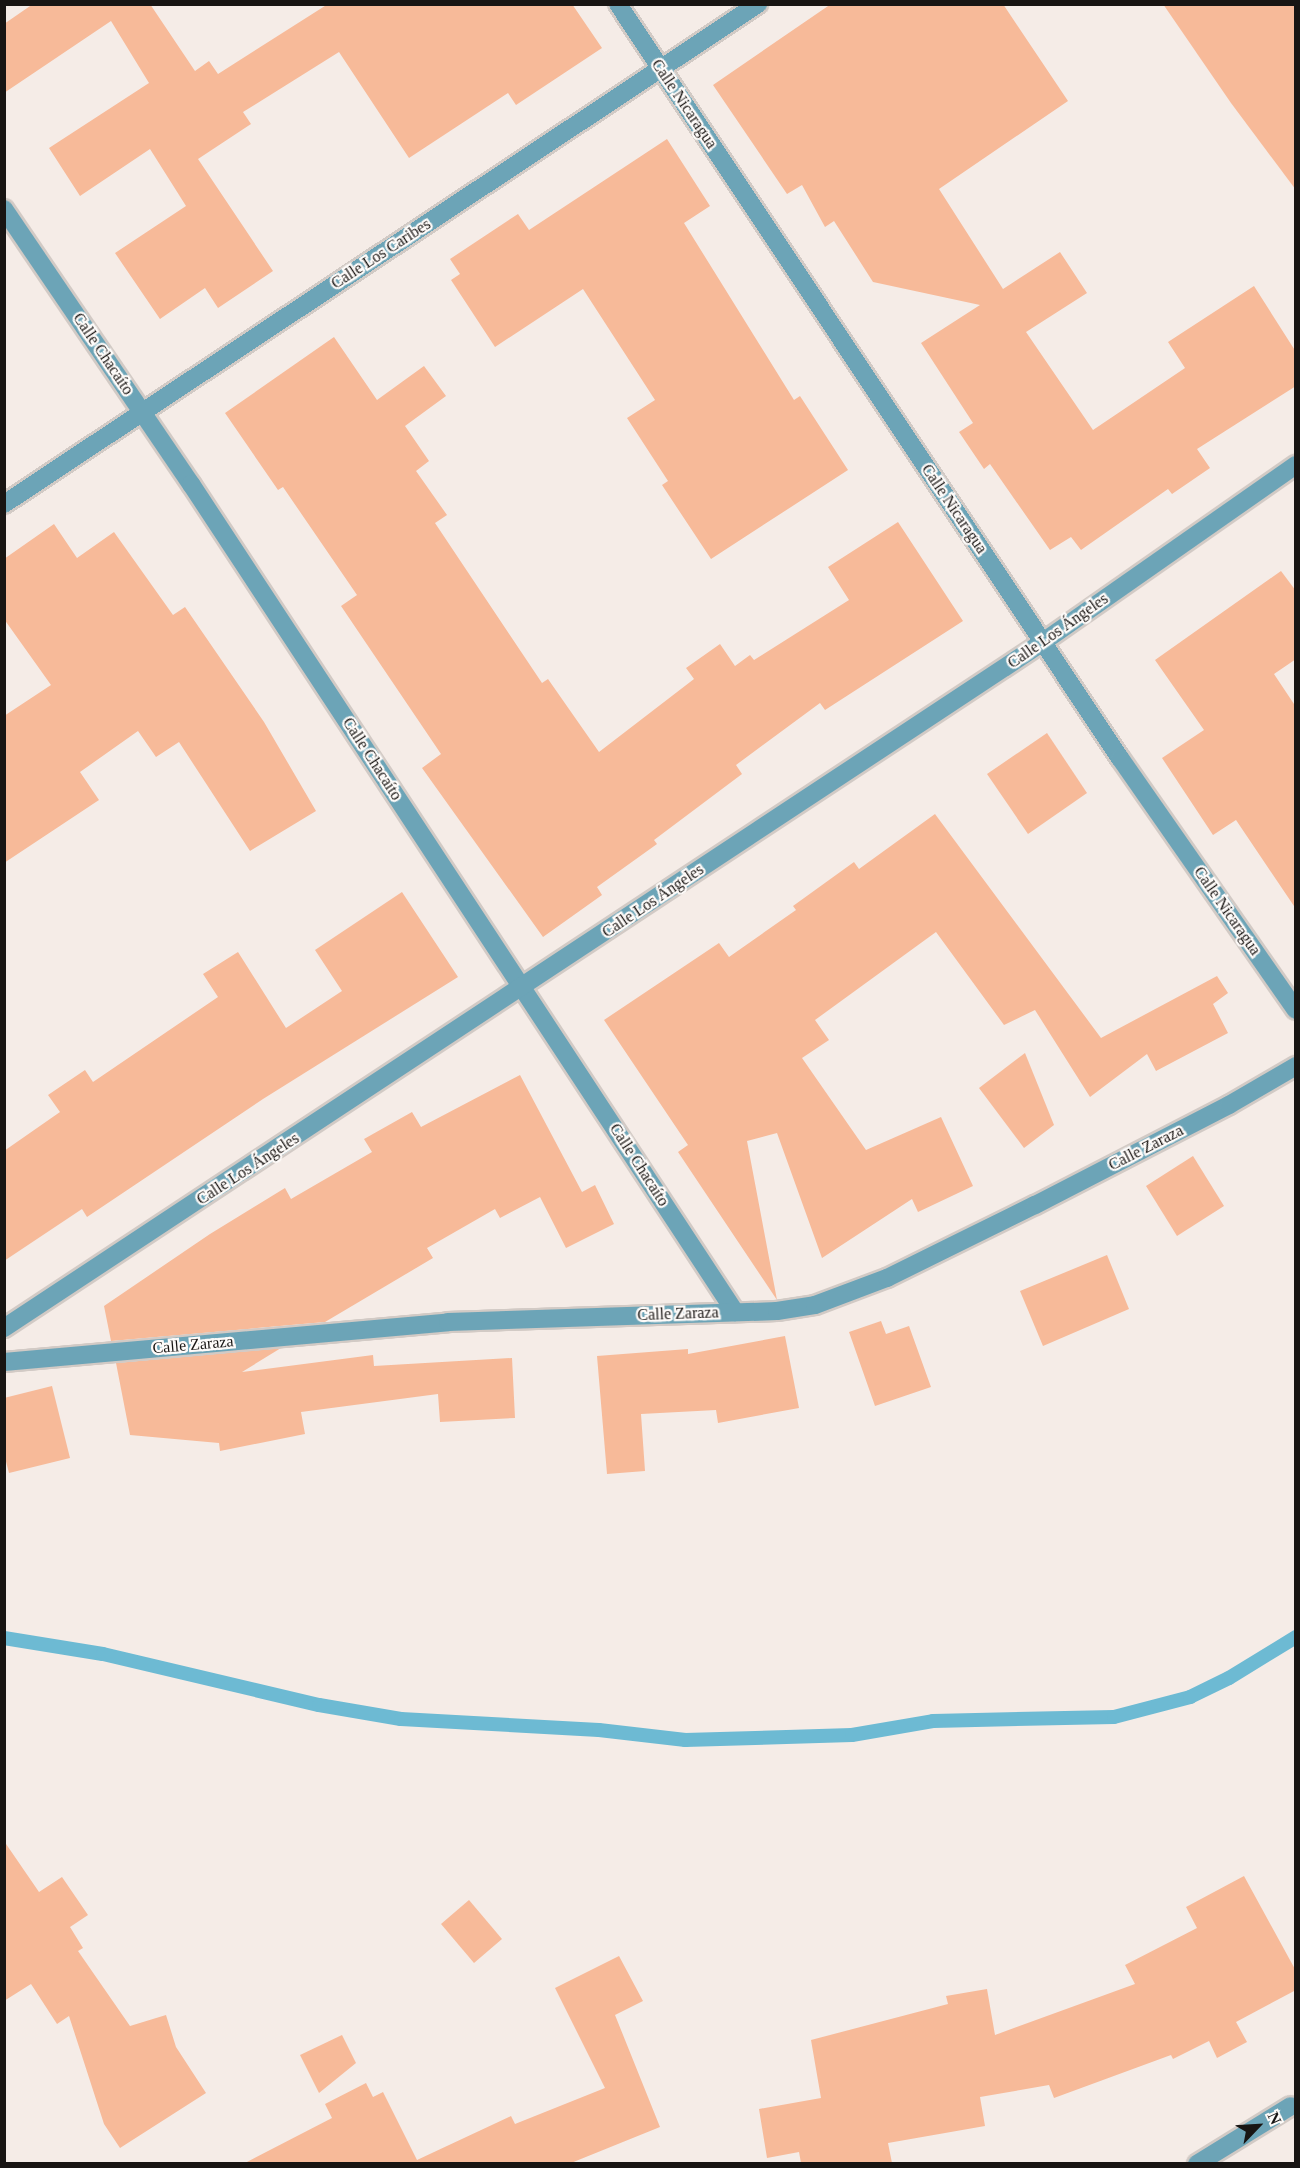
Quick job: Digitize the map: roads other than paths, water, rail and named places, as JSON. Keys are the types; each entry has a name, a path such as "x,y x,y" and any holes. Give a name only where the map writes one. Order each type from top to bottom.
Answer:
{"street":[{"name":"Calle Nicaragua","path":"618,4 1043,642 1296,1010"},
{"name":"Calle Los Caribes","path":"4,504 758,4"},
{"name":"Calle Chacaíto","path":"4,209 143,412 735,1312"},
{"name":"Calle Los Ángeles","path":"4,1328 1043,642 1296,465"},
{"name":"Calle Zaraza","path":"4,1362 448,1322 735,1312 815,1305 886,1278 1229,1105 1296,1065"},
{"path":"1197,2163 1292,2106"}],"waterway":[{"path":"4,1638 103,1654 319,1705 401,1719 599,1730 685,1740 852,1735 933,1721 1114,1717 1190,1697 1229,1678 1296,1637"}]}
